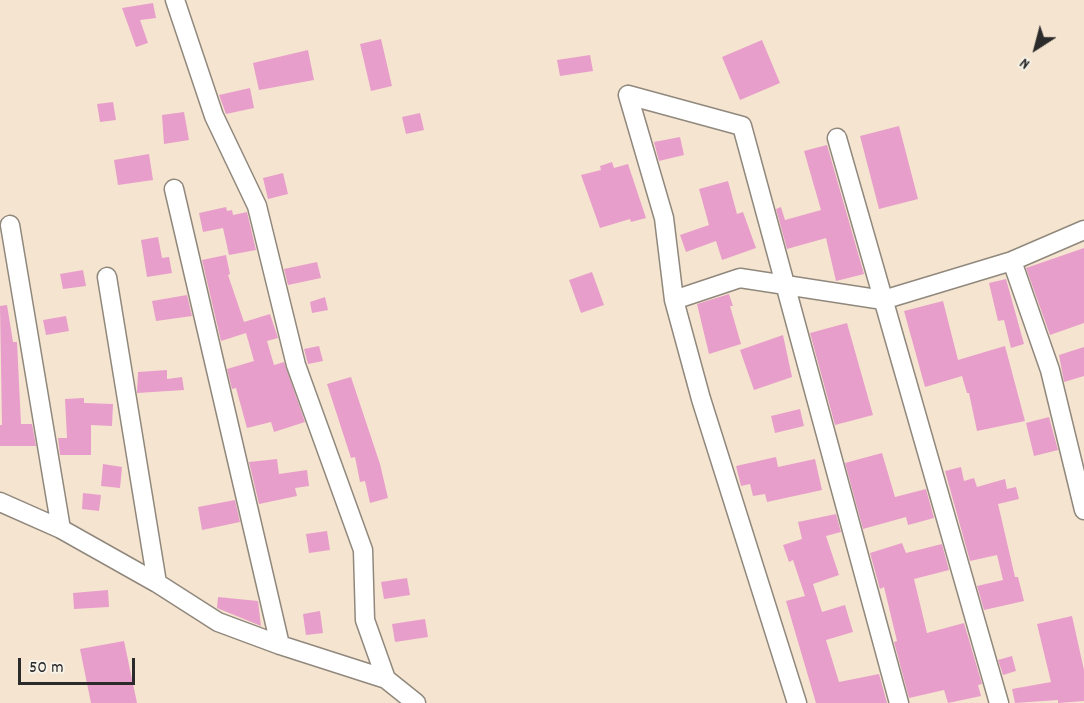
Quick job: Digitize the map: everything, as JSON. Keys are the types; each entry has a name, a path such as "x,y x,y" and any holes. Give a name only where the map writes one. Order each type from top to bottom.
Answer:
{"street":[{"path":"174,0 214,116 257,206 296,365 363,550 365,620 386,679"},
{"path":"796,703 701,399 674,300 664,218 628,95 742,126 899,703"},
{"path":"837,138 999,703"},
{"path":"174,189 280,645"},
{"path":"10,225 61,529"},
{"path":"674,300 740,278 883,300 1012,261 1084,230"},
{"path":"1012,261 1050,370 1084,510"},
{"path":"106,277 157,583"},
{"path":"0,502 61,529 157,583 218,622 280,645 386,679 416,703"}],"building":[{"path":"153,3 156,18 140,20 148,43 136,47 122,8"},
{"path":"381,39 392,86 371,91 360,44"},
{"path":"762,40 780,83 740,100 722,57"},
{"path":"308,50 314,80 259,90 253,63"},
{"path":"590,55 593,71 560,76 557,60"},
{"path":"250,88 254,108 226,114 219,95"},
{"path":"113,102 116,120 100,122 97,104"},
{"path":"184,112 189,140 164,144 162,115"},
{"path":"420,113 424,130 406,134 402,117"},
{"path":"899,126 918,199 879,209 860,136"},
{"path":"680,137 684,155 659,161 654,142"},
{"path":"827,145 864,274 836,281 826,238 787,249 776,209 781,207 785,220 821,210 804,151"},
{"path":"149,154 153,180 118,185 114,160"},
{"path":"612,162 614,168 628,164 646,218 631,222 630,219 600,228 581,175 601,170 600,166"},
{"path":"283,173 288,194 268,199 263,178"},
{"path":"728,181 737,214 743,212 756,248 722,260 716,241 686,252 680,235 709,225 699,189"},
{"path":"226,207 227,211 232,210 233,215 247,212 256,250 229,255 223,228 203,232 199,213"},
{"path":"158,237 162,258 169,257 172,273 147,277 141,240"},
{"path":"1084,248 1084,323 1050,335 1026,268"},
{"path":"226,255 230,274 228,275 244,322 270,314 278,338 267,341 274,365 284,362 305,422 274,432 271,422 247,428 236,388 232,389 227,369 254,361 246,333 221,341 202,260"},
{"path":"317,262 321,278 288,285 284,269"},
{"path":"83,270 86,286 63,289 60,274"},
{"path":"592,272 604,305 581,313 569,280"},
{"path":"1006,279 1024,344 1011,348 1004,320 998,321 989,283"},
{"path":"729,294 733,306 730,306 741,344 709,354 697,304"},
{"path":"187,295 192,316 156,321 152,301"},
{"path":"325,297 328,310 312,313 310,302"},
{"path":"943,301 958,360 1005,346 1025,421 977,431 969,393 967,393 962,376 925,387 904,311"},
{"path":"7,305 13,342 17,342 21,424 32,424 36,446 0,446 0,425 2,425 0,306"},
{"path":"66,316 69,331 46,335 43,320"},
{"path":"847,323 873,415 835,425 810,333"},
{"path":"783,335 792,377 754,390 740,350"},
{"path":"319,346 323,361 308,364 304,349"},
{"path":"1084,347 1084,376 1064,382 1059,355"},
{"path":"167,370 167,379 182,377 184,390 137,393 138,372"},
{"path":"351,377 380,464 388,498 370,503 365,481 360,482 355,457 351,458 327,384"},
{"path":"84,398 84,403 113,404 112,426 91,425 91,455 60,455 58,438 67,438 65,399"},
{"path":"800,409 804,426 775,433 771,416"},
{"path":"1049,417 1058,450 1034,456 1026,423"},
{"path":"882,453 895,497 926,489 934,518 908,525 906,517 863,529 845,463"},
{"path":"776,457 778,467 815,459 822,490 767,502 765,494 753,496 750,484 741,486 736,466"},
{"path":"277,459 279,474 307,470 309,486 295,488 297,496 259,504 249,462"},
{"path":"103,464 122,467 120,488 101,486"},
{"path":"961,467 964,481 974,478 977,487 1005,479 1007,489 1016,487 1019,499 998,504 1015,577 1018,577 1024,601 984,610 977,586 1003,580 997,555 970,561 945,471"},
{"path":"83,493 101,495 99,511 82,509"},
{"path":"235,500 240,522 202,530 198,507"},
{"path":"836,514 841,532 826,536 839,575 813,584 822,612 845,605 853,632 826,640 839,682 879,674 887,703 816,703 786,601 805,596 793,560 789,562 783,545 802,539 798,522"},
{"path":"327,531 330,550 309,553 306,534"},
{"path":"902,543 906,553 942,544 949,570 914,579 927,633 964,623 982,684 978,685 981,696 948,703 944,690 909,698 894,642 897,641 884,587 880,589 870,553"},
{"path":"407,578 410,595 384,599 381,582"},
{"path":"108,590 109,607 74,609 73,593"},
{"path":"218,597 258,601 261,626 217,608"},
{"path":"320,611 323,633 306,635 303,614"},
{"path":"1072,616 1084,670 1084,701 1015,703 1012,689 1051,682 1037,624"},
{"path":"425,619 428,637 395,642 392,624"},
{"path":"124,641 137,703 91,703 80,649"},
{"path":"1012,656 1016,671 1003,675 998,660"}]}
